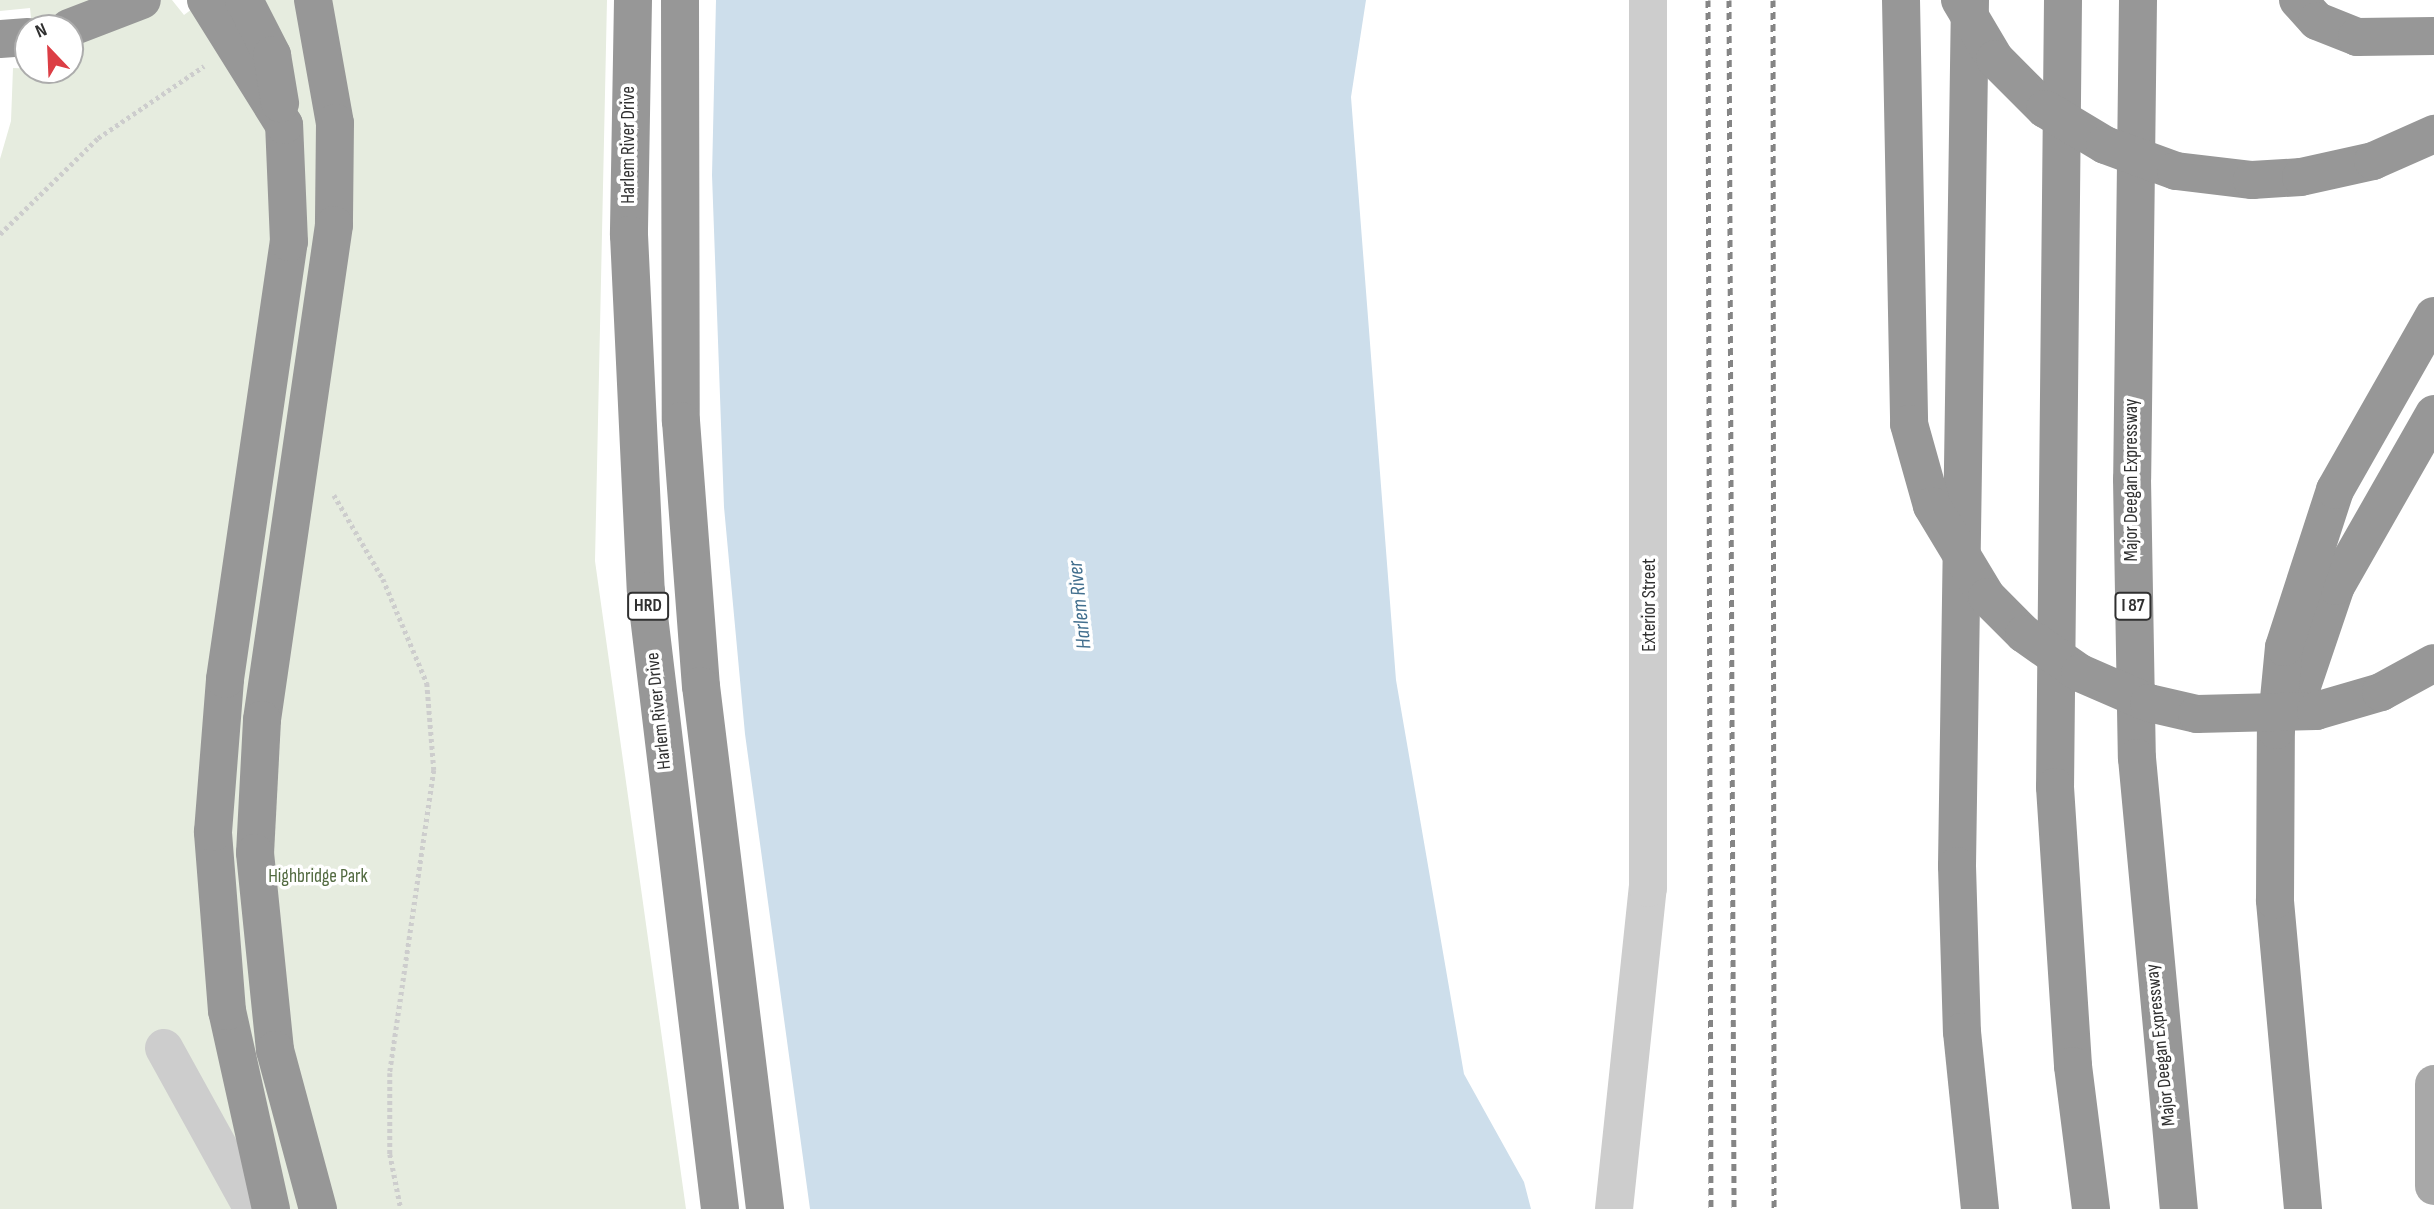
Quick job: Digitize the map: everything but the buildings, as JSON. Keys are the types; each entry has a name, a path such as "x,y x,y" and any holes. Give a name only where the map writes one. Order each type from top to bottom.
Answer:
{"highway":[{"path":"84,22 142,0"},
{"path":"206,0 284,125"},
{"path":"244,0 272,55 284,125 289,242 225,679 213,832 227,1011 271,1209"},
{"path":"313,0 335,123 335,212 262,720 255,853 275,1050 318,1209"},
{"name":"Harlem River Drive","path":"633,0 629,235 645,578 720,1209"},
{"name":"HRD","path":"680,0 681,421 701,686 765,1209"},
{"path":"1901,0 1909,424 1932,506 1987,597 2024,634 2080,673 2149,703 2197,714 2316,711 2381,692 2434,663"},
{"path":"1960,0 1995,59 2045,108 2105,145 2176,171 2252,180 2301,177 2372,161 2434,134"},
{"path":"1970,0 1957,866 1962,1032 1980,1209"},
{"path":"2063,0 2056,787 2071,1038 2091,1209"},
{"name":"Major Deegan Expressway","path":"2138,0 2132,479 2137,758 2179,1209"},
{"path":"2298,0 2317,21 2357,37 2434,36"},
{"path":"2303,1209 2278,956 2275,841 2279,688 2294,607 2347,466 2434,316"},
{"path":"2275,841 2283,769 2315,639 2366,527 2434,414"}],"main road":[{"path":"2434,1084 2434,1186"}],"street":[{"name":"Exterior Street","path":"1614,1209 1648,888 1648,0"},
{"path":"164,1048 253,1209"}],"path":[{"path":"0,233 98,138 192,74"},
{"path":"328,486 383,579 428,683 434,769 390,1073 390,1153 401,1209"}],"green space":[{"name":"Highbridge Park","path":"0,0 172,0 184,15 204,0 607,0 595,561 686,1209 0,1209 0,159 11,121 13,68 14,84 84,84 84,14 31,14 30,8 0,11"}],"water":[{"name":"Harlem River","path":"716,0 1366,0 1351,97 1396,680 1464,1074 1524,1182 1531,1209 810,1209 745,734 724,507 712,175"}],"railway":[{"path":"1708,0 1711,1209"},
{"path":"1729,0 1734,1209"},
{"path":"1773,0 1774,1209"}]}
